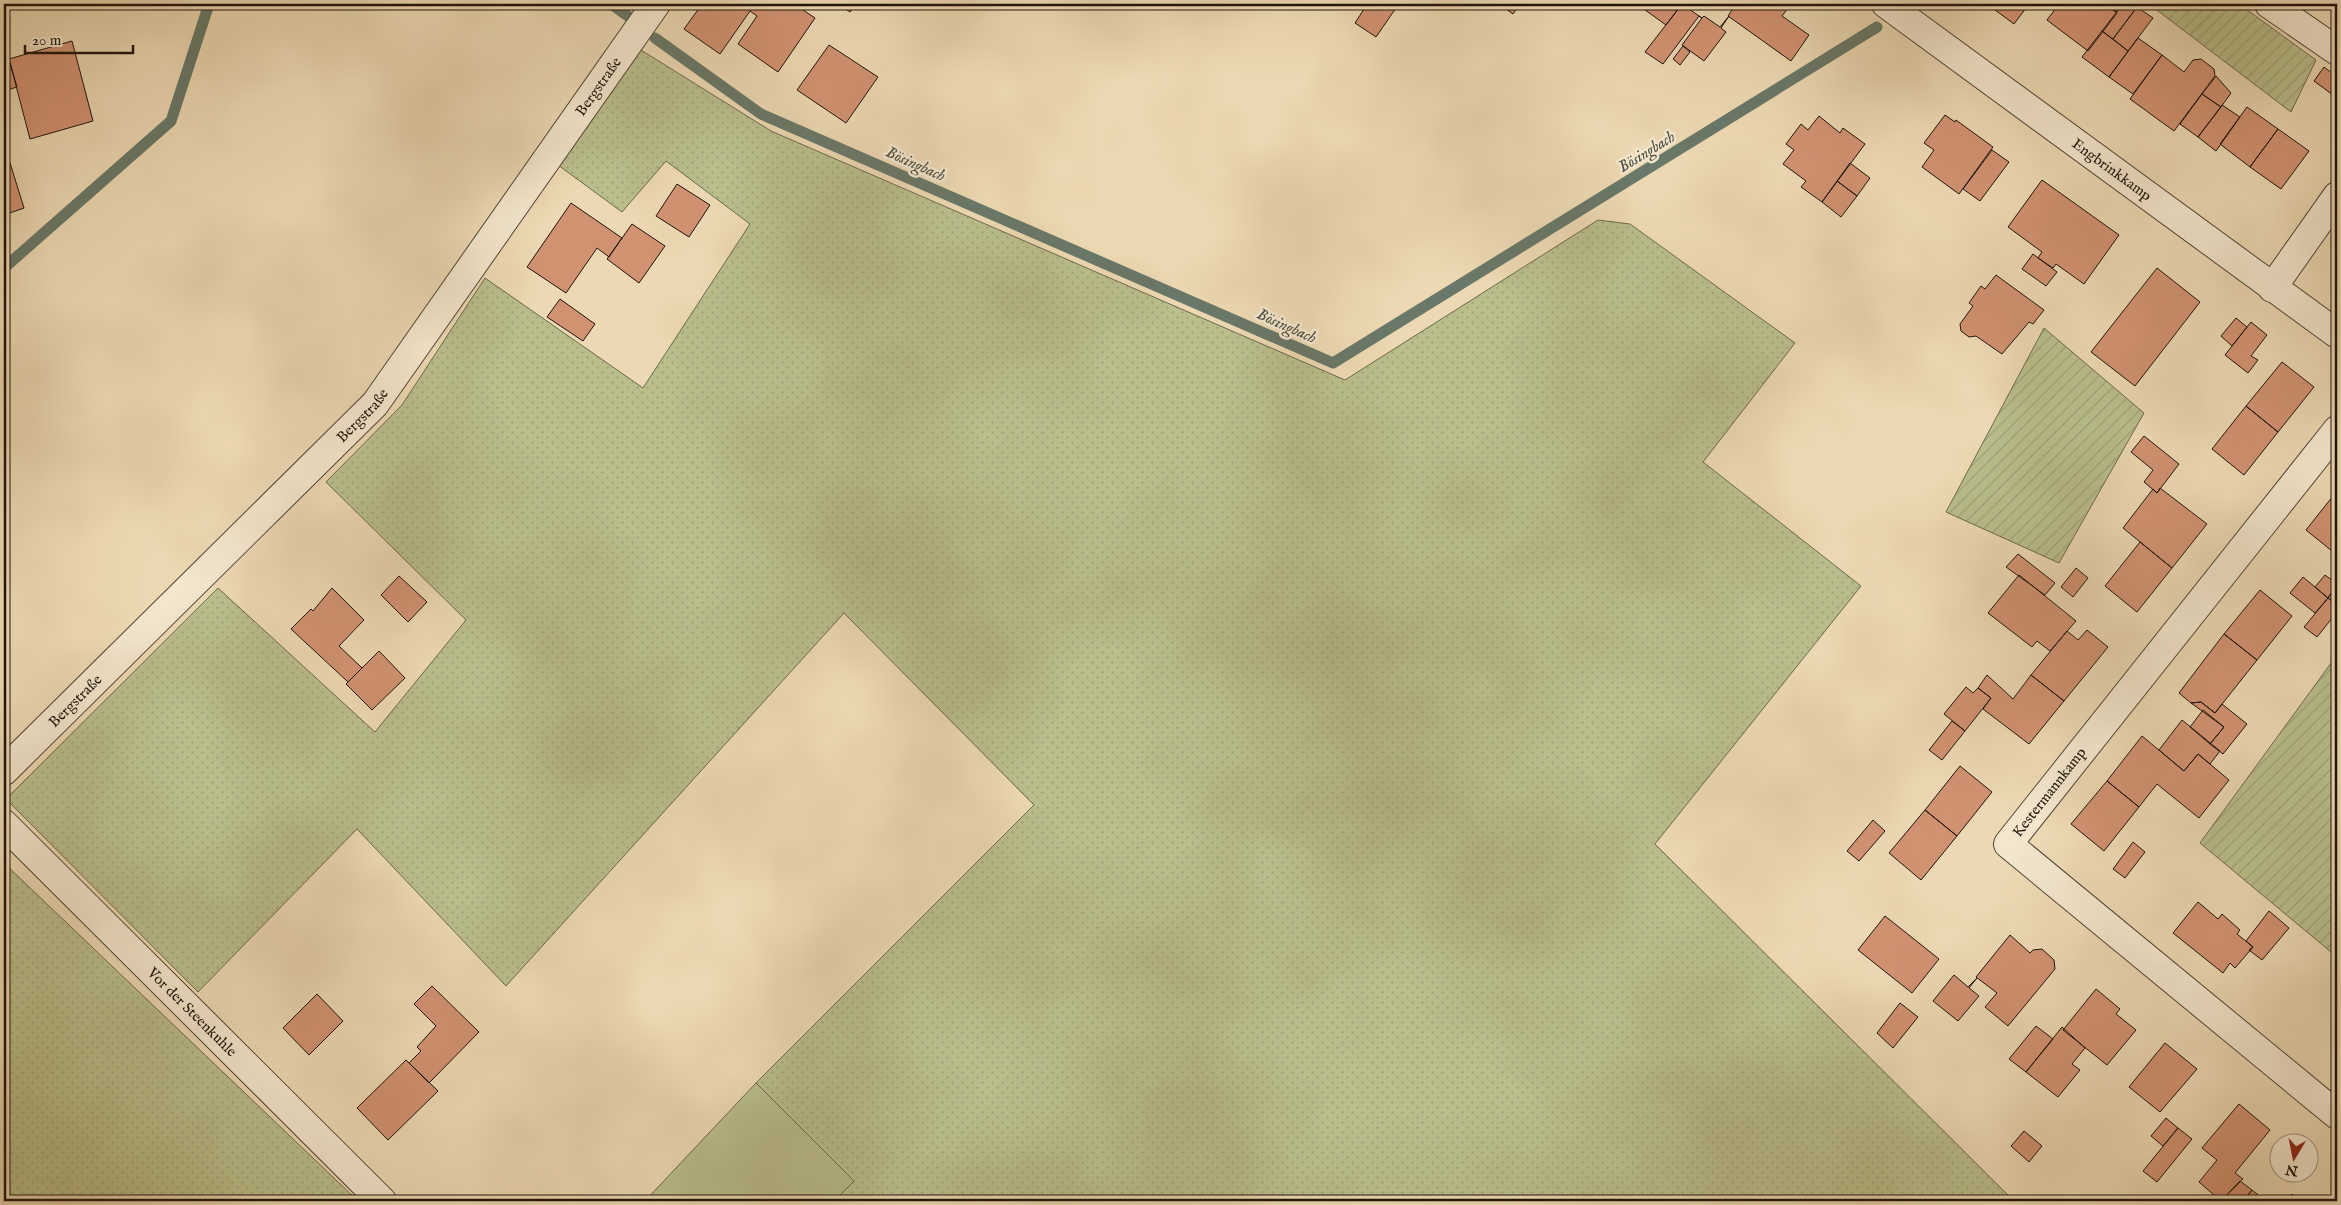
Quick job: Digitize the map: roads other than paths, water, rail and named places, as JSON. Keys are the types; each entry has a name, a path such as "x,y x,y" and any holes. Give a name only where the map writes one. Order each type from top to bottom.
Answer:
{"street":[{"name":"Bergstraße","path":"4,771 374,404 656,4"},
{"name":"Engbrinkkamp","path":"1886,4 2337,334"},
{"path":"2269,4 2337,51"},
{"path":"2272,288 2337,196"},
{"name":"Kestermannkamp","path":"2337,430 2008,844 2337,1115"},
{"name":"Vor der Steenkuhle","path":"4,824 382,1201"}],"waterway":[{"path":"4,268 171,121 209,4"},
{"name":"Bösingbach","path":"611,4 628,16"},
{"name":"Bösingbach","path":"655,38 761,114 1333,363 1877,27"}]}
